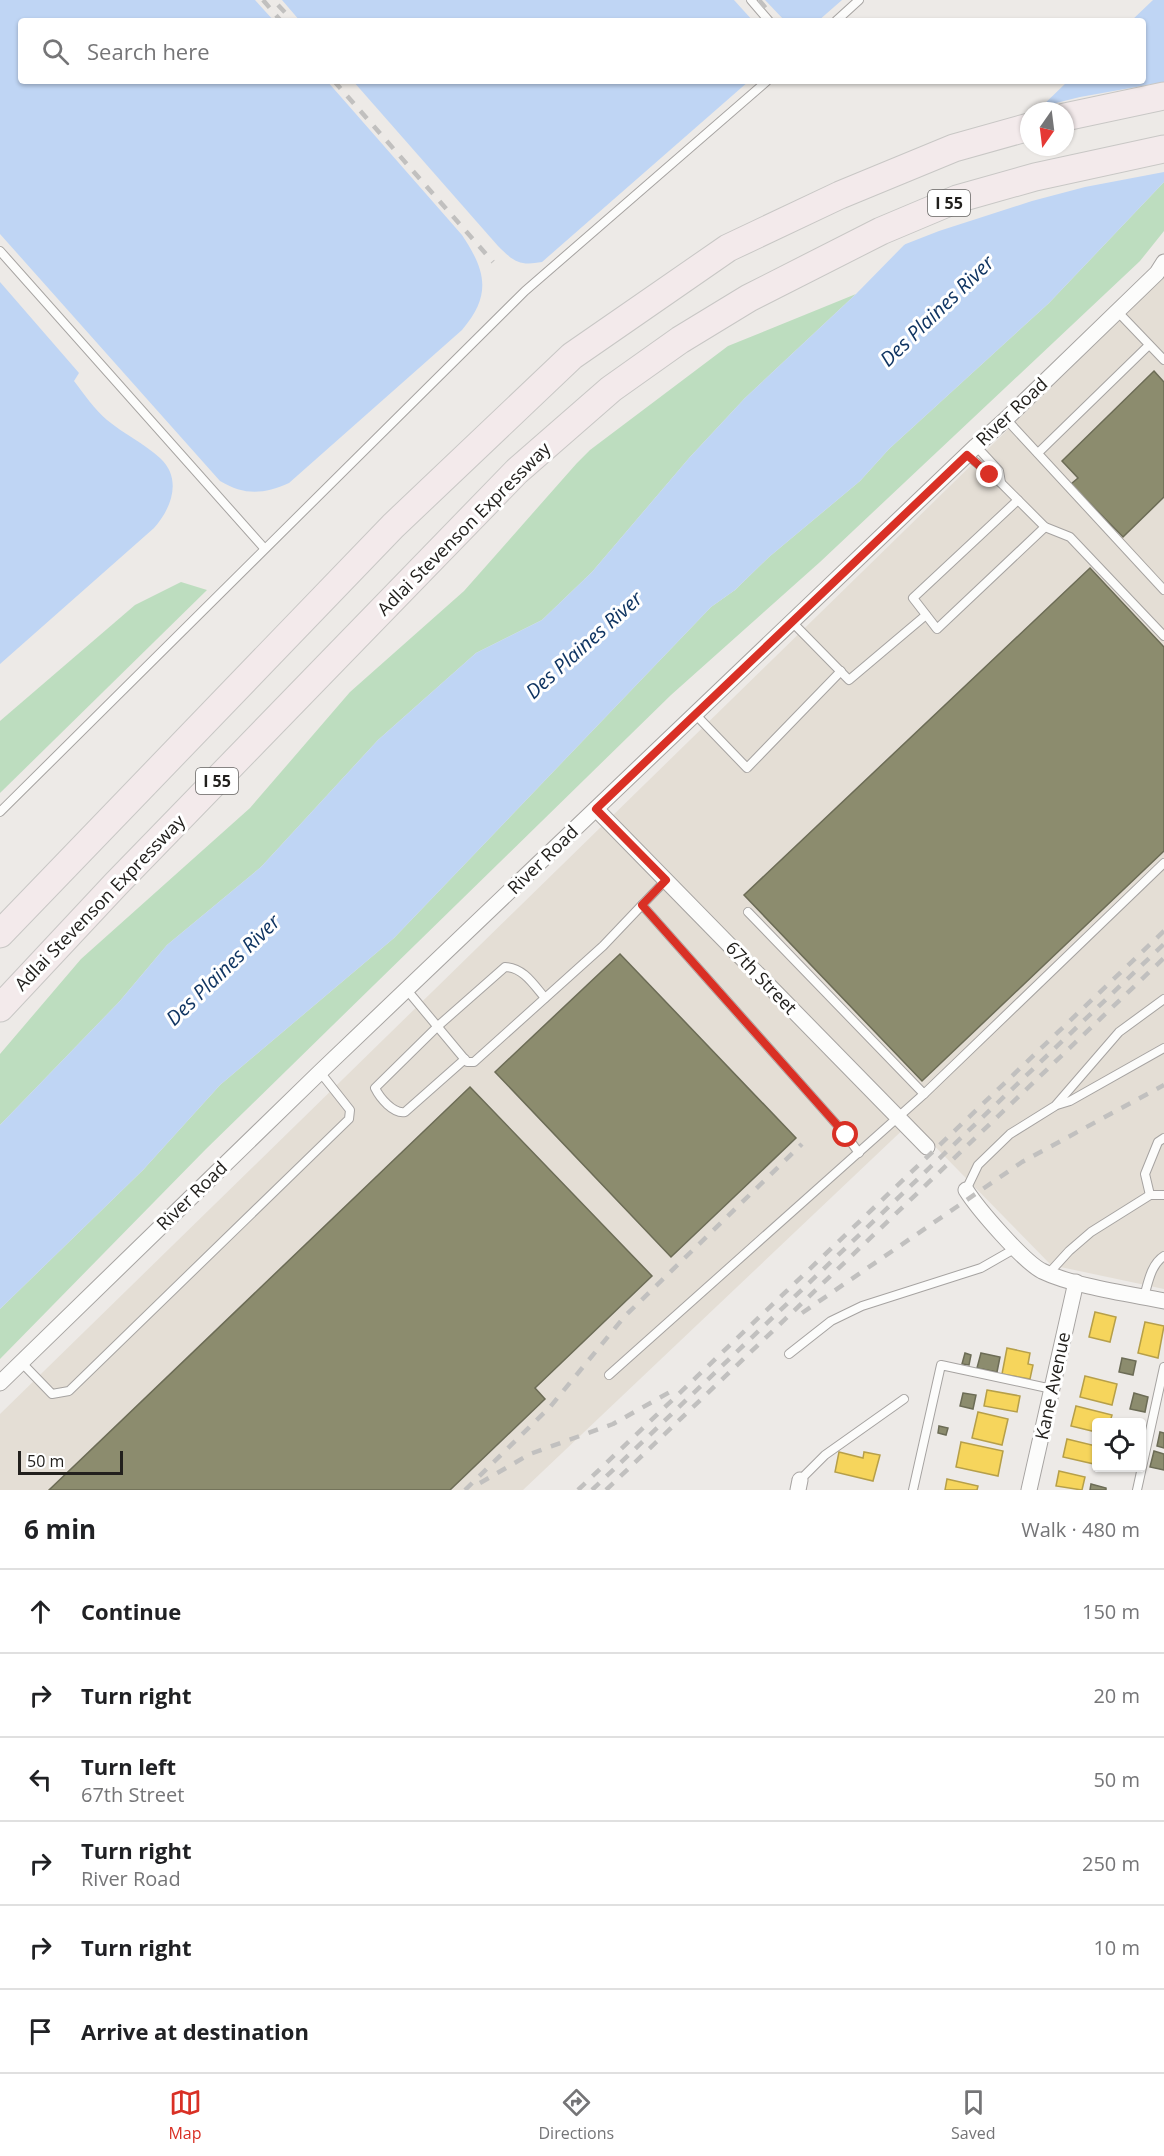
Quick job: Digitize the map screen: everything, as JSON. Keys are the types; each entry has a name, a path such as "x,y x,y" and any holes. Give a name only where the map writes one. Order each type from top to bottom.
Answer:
{"highway":[{"path":"1074,115 1164,96"},
{"name":"I 55","path":"0,934 393,526 572,356 728,248 840,195 944,152 1020,130"},
{"name":"Adlai Stevenson Expressway","path":"0,1008 116,884 517,471 611,389 680,340 749,298 881,231 957,200 1035,177 1164,149"}],"street":[{"name":"River Road","path":"0,1383 320,1072 1006,419 1157,273 1164,262"},
{"name":"67th Street","path":"596,809 927,1147"},
{"path":"966,1190 1016,1248 1041,1270 1076,1282 1164,1301"},
{"name":"Kane Avenue","path":"1029,1490 1076,1282"}],"lane":[{"path":"751,0 766,18"},
{"path":"839,18 859,0"},
{"path":"0,812 525,291 764,84"},
{"path":"0,251 264,548"},
{"path":"1117,311 1164,360"},
{"path":"1038,453 1149,345"},
{"path":"1006,419 1164,590"},
{"path":"971,450 1045,527 1070,537 1164,636"},
{"path":"971,450 999,471 1001,483"},
{"path":"1018,500 913,598 937,629 1045,527"},
{"path":"792,622 849,680 926,615"},
{"path":"695,714 747,768 841,671"},
{"path":"609,1375 899,1119 1164,862"},
{"path":"407,990 467,1062 474,1062 603,946 666,880"},
{"path":"642,905 860,1153"},
{"path":"748,912 924,1094"},
{"path":"465,1059 405,1112 395,1111 375,1088 438,1026 505,967 519,970 545,998"},
{"path":"1055,1106 1119,1032 1164,999"},
{"path":"966,1190 978,1165 1010,1134 1055,1106 1070,1101 1164,1048"},
{"path":"21,1362 52,1394 69,1391 349,1119 350,1110 320,1072"},
{"path":"1150,1195 1145,1174 1158,1142 1164,1138"},
{"path":"1049,1273 1091,1232 1150,1195 1164,1195"},
{"path":"789,1354 831,1321 862,1306 981,1268 1016,1248"},
{"path":"1144,1297 1150,1276 1160,1258 1164,1256"},
{"path":"913,1490 941,1365 1052,1389"},
{"path":"1137,1490 1164,1367"},
{"path":"799,1485 825,1455 904,1399"}],"shaded area":[{"path":"1164,277 1164,1289 1051,1265 911,1122 523,1490 0,1490 0,1414"}],"green space":[{"path":"1164,182 1164,231 1140,261 820,562 671,695 206,1149 0,1359 0,1309 143,1170 220,1085 394,938 711,607 735,590 769,557 860,481 889,449 1049,303"},
{"path":"856,294 745,398 690,457 592,572 542,620 476,653 378,740 261,867 167,945 119,1002 0,1125 0,1054 81,959 250,808 350,692 464,591 590,450 728,346"},
{"path":"181,582 207,590 0,793 0,721 135,605"}],"water":[{"path":"0,0 255,0 271,18 18,18 18,84 330,84 462,235 476,260 482,283 482,294 472,317 462,330 289,483 254,492 238,489 220,481 0,234"},
{"path":"282,0 734,0 750,18 297,18"},
{"path":"765,0 842,0 821,18 782,18"},
{"name":"Des Plaines River","path":"1153,0 1164,0 1164,182 1049,303 889,449 860,481 769,557 735,590 711,607 394,938 220,1085 143,1170 0,1309 0,1125 119,1002 167,945 261,867 378,740 476,653 542,620 592,572 690,457 745,398 856,294 1005,142 1020,145 1020,156 1074,156 1074,102 1046,102 1065,84 1146,84 1146,18 1134,18"},
{"path":"356,84 746,84 542,262 518,262 498,246"},
{"path":"0,282 79,373 74,381 94,407 107,420 160,458 167,466 173,484 169,503 154,528 0,664"}],"pier":[{"path":"1164,82 1164,172 1085,187 1032,201 939,231 898,247 1020,125 1020,156 1074,156 1074,102 1060,102"}],"building: Homes":[{"path":"1095,1312 1116,1317 1110,1342 1089,1337"},
{"path":"1145,1322 1164,1326 1158,1358 1138,1353"},
{"path":"1007,1348 1030,1353 1028,1364 1033,1365 1030,1379 1002,1374"},
{"path":"1085,1376 1117,1384 1112,1405 1080,1397"},
{"path":"987,1390 1020,1396 1017,1412 984,1406"},
{"path":"1076,1406 1112,1415 1111,1418 1092,1418 1092,1431 1071,1426"},
{"path":"978,1412 1008,1419 1002,1445 972,1438"},
{"path":"1067,1439 1092,1445 1092,1464 1063,1457"},
{"path":"961,1442 1003,1451 998,1476 956,1467"},
{"path":"839,1452 863,1458 864,1452 880,1455 873,1481 835,1472"},
{"path":"1059,1471 1085,1477 1082,1490 1056,1486"},
{"path":"947,1479 978,1486 977,1490 945,1490"}],"building: Industry":[{"path":"1154,371 1164,382 1164,497 1123,537 1071,484 1078,478 1062,461"},
{"path":"1090,568 1164,647 1164,851 922,1081 744,895"},
{"path":"620,954 796,1138 671,1257 495,1072"},
{"path":"470,1087 652,1276 535,1388 545,1399 450,1490 49,1490"},
{"path":"965,1353 971,1355 969,1365 962,1364"},
{"path":"981,1353 1000,1357 997,1372 977,1368"},
{"path":"1122,1358 1136,1361 1133,1375 1119,1372"},
{"path":"963,1393 976,1395 973,1409 960,1406"},
{"path":"1134,1393 1148,1397 1145,1412 1130,1409"},
{"path":"939,1426 948,1428 946,1435 938,1433"},
{"path":"1160,1432 1164,1433 1164,1448 1157,1446"},
{"path":"1154,1451 1164,1454 1164,1470 1150,1467"},
{"path":"1091,1484 1106,1488 1106,1490 1090,1490"}],"railway":[{"path":"263,0 278,18"},
{"path":"759,0 770,13"},
{"path":"278,5 290,18"},
{"path":"337,84 493,262"},
{"path":"578,1490 1164,931"},
{"path":"592,1490 1164,944"},
{"path":"606,1490 1164,958"},
{"path":"802,1313 1022,1162 1164,1085"},
{"path":"465,1490 550,1407 625,1316 802,1144"},
{"path":"480,1483 530,1454 613,1424 677,1388"}],"route":[{"path":"846,1135 642,905 666,880 596,809 967,455 990,475"}]}
